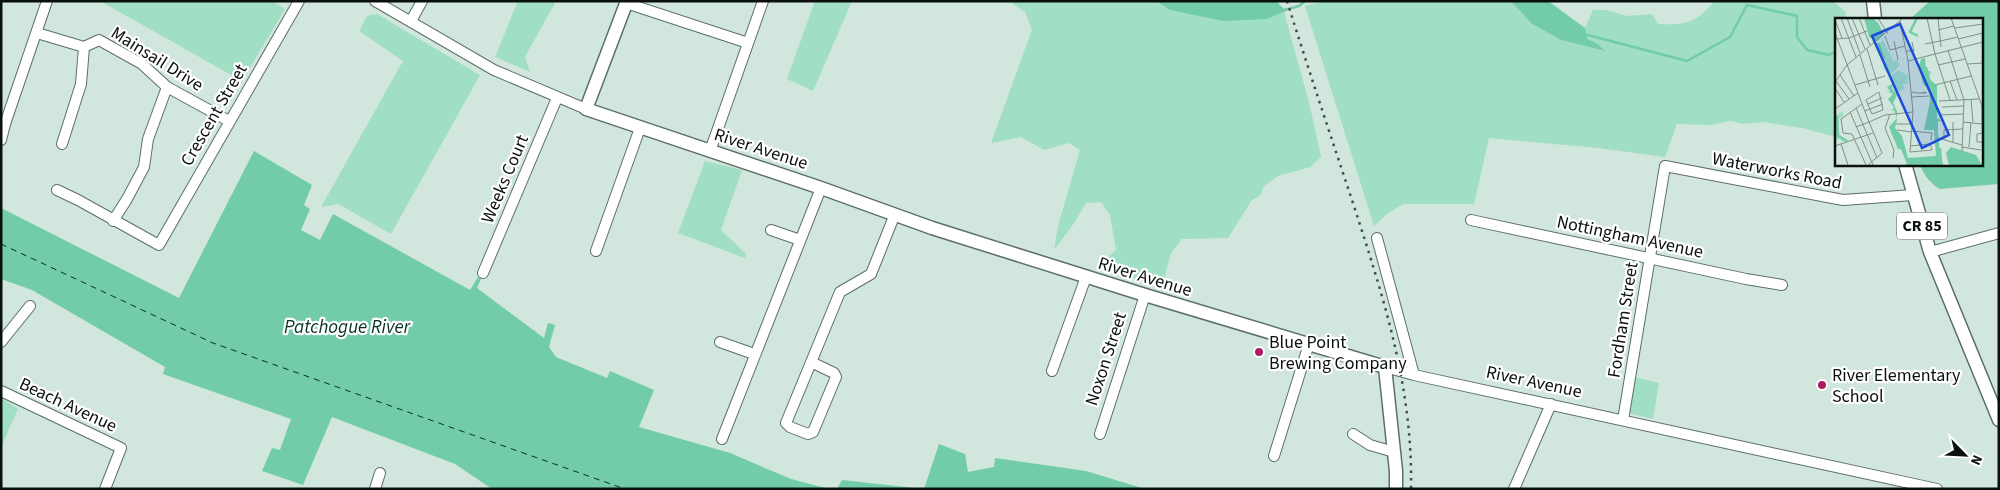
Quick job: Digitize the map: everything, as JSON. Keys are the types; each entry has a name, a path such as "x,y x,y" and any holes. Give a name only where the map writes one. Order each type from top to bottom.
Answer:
{"main road":[{"path":"1873,1 1875,18"},
{"path":"586,109 627,2"},
{"name":"River Avenue","path":"586,109 1086,277 1385,367"},
{"name":"CR 85","path":"1905,165 1930,252 1999,420"},
{"path":"1385,367 1396,489"}],"street":[{"path":"1,140 47,1"},
{"name":"Crescent Street","path":"113,221 159,245 299,1"},
{"name":"River Avenue","path":"375,1 494,70 586,109"},
{"path":"411,22 422,1"},
{"path":"710,151 763,1"},
{"path":"627,2 748,43"},
{"name":"Mainsail Drive","path":"37,33 84,47 99,40 142,64 167,87 229,121"},
{"path":"62,144 81,84 84,47"},
{"path":"57,190 113,221 144,167 148,140 167,87"},
{"name":"Weeks Court","path":"483,273 557,98"},
{"path":"596,251 640,128"},
{"name":"Waterworks Road","path":"1665,166 1842,200 1913,195"},
{"name":"Fordham Street","path":"1623,420 1665,166"},
{"path":"722,439 754,354 822,188"},
{"path":"811,362 834,373 836,377 813,432 808,434 790,427 786,422 840,292 871,274 895,214"},
{"name":"Nottingham Avenue","path":"1471,220 1782,285"},
{"path":"771,230 800,240"},
{"path":"1930,252 1999,233"},
{"path":"1377,238 1414,375"},
{"path":"1052,371 1086,277"},
{"name":"Noxon Street","path":"1100,434 1145,295"},
{"path":"1,342 30,306"},
{"path":"720,342 754,354"},
{"path":"1274,456 1309,344"},
{"name":"River Avenue","path":"1385,367 1414,375 1936,489"},
{"name":"Beach Avenue","path":"1,391 121,448 105,489"},
{"path":"1514,489 1551,404"},
{"path":"1353,434 1370,445 1394,452"},
{"path":"375,489 380,473"}],"shaded area":[{"path":"100,1 272,1 285,9 242,81"},
{"path":"518,1 556,1 525,57 530,72 495,57"},
{"path":"815,1 852,1 813,91 787,79"},
{"path":"1009,1 1156,1 1170,10 1267,19 1284,12 1309,102 1321,157 1310,167 1278,176 1264,186 1260,196 1252,200 1228,238 1182,239 1171,253 1162,286 1096,267 1116,250 1110,215 1101,202 1086,203 1054,250 1058,226 1080,150 1069,143 1044,150 1021,137 991,143 1032,30 1025,12"},
{"path":"1325,1 1511,1 1532,24 1561,40 1604,51 1598,44 1587,39 1585,28 1593,10 1607,10 1626,16 1652,14 1658,24 1676,24 1695,19 1708,9 1714,1 1833,1 1845,11 1847,18 1835,18 1835,137 1802,128 1762,122 1743,124 1731,121 1709,125 1677,124 1665,157 1598,148 1489,138 1474,204 1403,204 1387,214 1374,226 1305,6"},
{"path":"377,14 480,75 391,234 338,204 321,207 403,61 359,31 367,16"},
{"path":"705,161 742,170 721,230 746,254 745,258 678,233"},
{"path":"1634,377 1659,383 1653,419 1628,413"},
{"path":"1,398 18,409 1,447"}],"water":[{"path":"1156,1 1276,1 1286,11 1267,19 1224,21 1170,10"},
{"path":"1511,1 1548,1 1585,28 1587,39 1598,44 1605,51 1561,40 1532,24"},
{"path":"1930,1 1999,1 1999,184 1940,189 1930,181 1920,165 1982,165 1982,18 1911,18"},
{"name":"Patchogue River","path":"254,151 312,185 304,205 310,209 301,230 320,240 333,214 470,290 478,277 481,279 477,288 544,338 548,323 555,325 549,347 556,357 607,378 610,371 654,390 639,427 730,453 791,479 829,489 492,489 455,464 332,417 303,485 262,471 272,448 280,450 291,419 163,374 165,367 32,290 1,279 1,208 179,298"},
{"path":"939,444 965,454 968,472 994,467 995,458 1086,471 1145,489 924,489"},
{"path":"842,480 923,489 837,489"}],"waterway":[{"path":"1284,10 1299,6 1305,1"},
{"path":"1584,34 1687,61 1730,37 1747,5 1797,16 1797,37 1807,50 1829,55 1835,52"}],"ferry route":[{"path":"1,244 213,343 625,489"}],"railway":[{"path":"1287,1 1385,306 1394,342 1407,414 1411,489"}],"place":[{"name":"Blue Point Brewing Company","path":"1259,352"},
{"name":"River Elementary School","path":"1822,385"}]}
